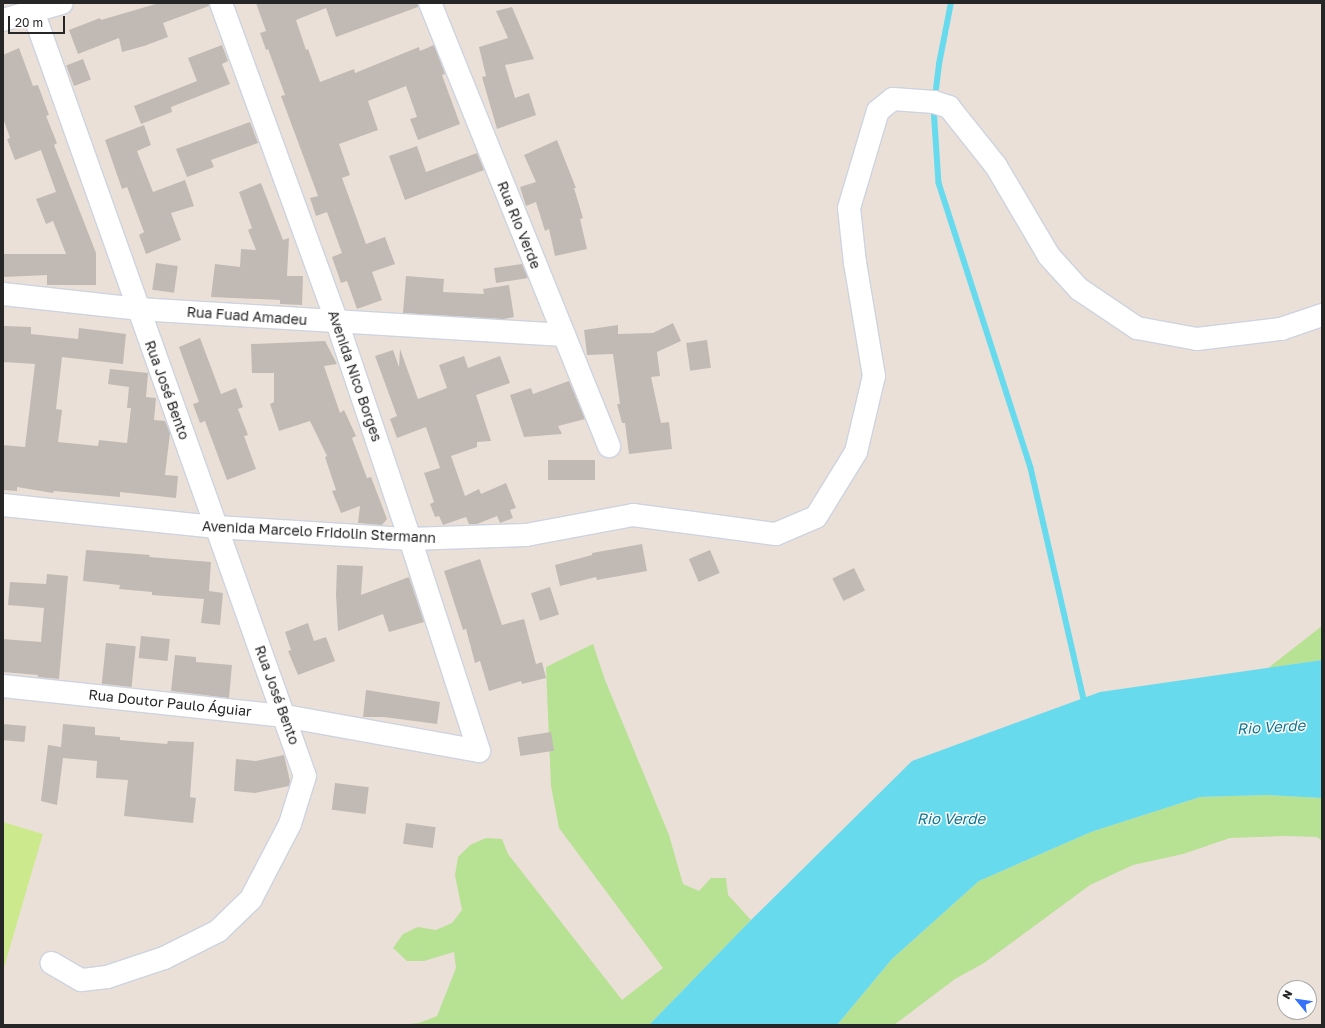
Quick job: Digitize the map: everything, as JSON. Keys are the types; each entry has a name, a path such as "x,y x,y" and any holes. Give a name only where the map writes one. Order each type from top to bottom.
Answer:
{"street":[{"path":"3,20 32,7 62,3"},
{"name":"Avenida Nico Borges","path":"221,3 336,322 410,539 478,751"},
{"name":"Rua Rio Verde","path":"430,3 609,446"},
{"name":"Rua José Bento","path":"32,7 138,309 285,716 305,776 290,824 251,899 218,931 164,958 106,977 81,980 51,963"},
{"name":"Avenida Marcelo Fridolin Stermann","path":"3,505 217,527 410,539 526,535 633,515 776,534 816,517 856,452 874,376 855,263 849,208 878,111 893,99 934,102 949,107 996,166 1050,256 1079,289 1137,328 1197,339 1281,329 1322,315"},
{"name":"Rua Fuad Amadeu","path":"3,294 138,309 336,322 564,334"},
{"name":"Rua Doutor Paulo Águiar","path":"3,686 285,716 478,751"}],"green space":[{"path":"1322,626 1322,660 1268,668"},
{"path":"593,644 605,680 669,835 683,884 699,891 711,878 726,878 728,895 751,920 649,1025 399,1025 419,1023 437,1016 456,968 454,952 424,961 407,961 393,948 403,934 418,927 436,930 452,923 462,910 455,875 458,857 470,845 486,838 502,839 508,854 622,1000 663,968 559,828 551,786 546,667"},
{"path":"1267,795 1322,798 1322,841 1317,837 1285,836 1230,838 1183,854 1133,865 1090,885 984,963 955,979 894,1025 837,1025 892,959 979,881 1091,832 1200,797"},
{"path":"3,822 43,834 3,971"}],"water":[{"name":"Rio Verde","path":"1322,660 1322,798 1267,795 1200,797 1091,832 979,881 892,959 837,1025 649,1025 751,920 912,761 1100,692"}],"building":[{"path":"159,3 209,3 209,6 163,23 168,37 144,46 122,52 119,38 78,54 69,30 100,18 101,20"},
{"path":"256,3 418,3 418,7 336,37 326,8 296,20 306,50 308,49 320,82 354,69 355,73 419,47 420,51 434,45 445,74 442,75 460,124 418,140 410,119 417,117 406,86 368,101 378,130 339,144 350,175 342,178 366,244 385,237 395,264 372,272 382,300 357,309 347,281 341,283 332,257 342,253 327,212 316,216 310,198 318,196 281,96 285,95 268,49 266,50 260,33 266,31"},
{"path":"512,7 534,59 505,65 515,98 529,93 536,115 497,129 482,77 486,76 479,47 508,38 496,11"},
{"path":"222,45 228,61 222,64 230,84 171,107 172,112 141,124 134,106 197,81 188,58"},
{"path":"19,48 33,86 38,85 49,115 46,116 57,143 54,145 96,253 96,285 47,285 47,275 3,277 3,254 66,254 53,221 46,224 36,199 56,192 41,150 15,160 7,139 10,138 3,118 3,55"},
{"path":"83,59 91,80 74,86 66,65"},
{"path":"250,122 258,143 211,160 214,167 187,177 176,149"},
{"path":"144,125 151,145 137,151 153,192 185,180 194,206 171,213 181,240 146,254 139,235 144,232 127,187 122,189 105,140"},
{"path":"557,140 576,188 574,188 583,218 580,219 587,249 555,256 549,229 545,231 536,202 526,206 520,187 536,182 524,155"},
{"path":"417,146 426,172 477,153 484,170 405,200 389,156"},
{"path":"261,183 283,240 289,238 287,276 303,276 302,305 280,304 280,300 211,297 215,264 240,267 241,249 256,250 248,230 252,228 239,192"},
{"path":"156,263 178,266 174,293 152,290"},
{"path":"522,264 528,278 496,283 494,268"},
{"path":"406,276 444,279 443,292 484,294 483,289 509,285 514,317 504,319 403,313"},
{"path":"673,323 681,341 657,352 660,376 651,377 661,423 669,422 672,449 629,454 625,423 622,423 617,404 620,404 613,354 587,355 584,330 618,325 618,334 653,333"},
{"path":"4,326 31,327 31,334 78,339 79,328 126,334 123,364 62,357 56,409 62,410 58,442 98,446 99,440 127,443 131,408 127,408 129,387 108,384 110,369 148,373 146,397 156,398 154,420 165,421 170,433 165,475 178,476 176,498 120,492 120,497 54,491 53,493 17,487 17,491 3,490 3,445 25,447 35,364 3,362"},
{"path":"200,338 221,394 236,388 243,407 238,409 248,435 244,436 256,469 227,480 205,421 200,423 193,404 199,402 179,347"},
{"path":"707,340 711,368 690,371 686,343"},
{"path":"325,341 337,364 324,366 340,413 344,410 356,436 352,438 367,478 371,477 387,519 382,525 358,523 360,506 341,513 332,491 336,490 325,457 327,456 310,421 279,431 270,404 274,402 274,373 252,373 251,344"},
{"path":"400,349 418,399 447,388 439,365 464,356 468,368 500,356 510,383 476,395 491,441 477,442 477,447 451,456 465,496 479,489 481,494 506,483 516,508 510,510 513,518 500,523 497,516 477,524 469,524 466,517 443,525 439,516 435,517 430,504 434,502 424,473 440,468 426,427 397,438 390,419 397,416 375,356 393,350 399,367"},
{"path":"569,381 585,419 558,426 562,434 524,437 510,395 531,388 533,394"},
{"path":"548,460 595,460 595,480 548,480"},
{"path":"642,544 647,571 597,580 596,577 560,586 555,565 592,555 592,553"},
{"path":"86,550 211,562 209,591 223,593 220,625 201,623 204,599 152,595 152,592 119,589 120,585 83,581"},
{"path":"710,550 720,573 699,582 689,559"},
{"path":"480,559 502,625 524,619 536,664 542,662 546,678 522,684 521,681 489,691 480,661 475,663 466,629 463,630 444,571"},
{"path":"337,565 363,566 361,595 409,577 424,622 389,632 383,614 338,631 336,595"},
{"path":"854,568 865,590 843,601 832,579"},
{"path":"47,574 68,576 59,679 38,677 38,675 3,672 3,639 41,642 44,608 8,605 10,582 46,584"},
{"path":"550,587 559,615 540,621 531,593"},
{"path":"308,623 314,641 326,637 335,661 298,675 288,651 291,650 285,632"},
{"path":"141,636 170,639 168,661 139,658"},
{"path":"106,643 136,646 132,687 102,684"},
{"path":"175,655 196,657 196,662 232,665 229,698 171,691"},
{"path":"366,690 440,702 437,724 384,717 363,717"},
{"path":"3,724 26,726 25,742 3,740"},
{"path":"63,724 95,727 95,735 120,737 120,740 167,744 168,741 194,742 190,797 196,798 193,823 124,816 128,780 96,778 97,761 63,758 57,805 41,801 48,745 61,747"},
{"path":"551,732 554,751 520,756 517,737"},
{"path":"284,755 290,781 289,786 255,793 234,791 236,759 256,761"},
{"path":"335,783 369,787 365,814 332,810"},
{"path":"406,823 436,827 433,848 403,844"}],"waterway":[{"path":"935,97 939,64 951,3"},
{"path":"934,108 939,183 1031,468 1085,704"}]}
